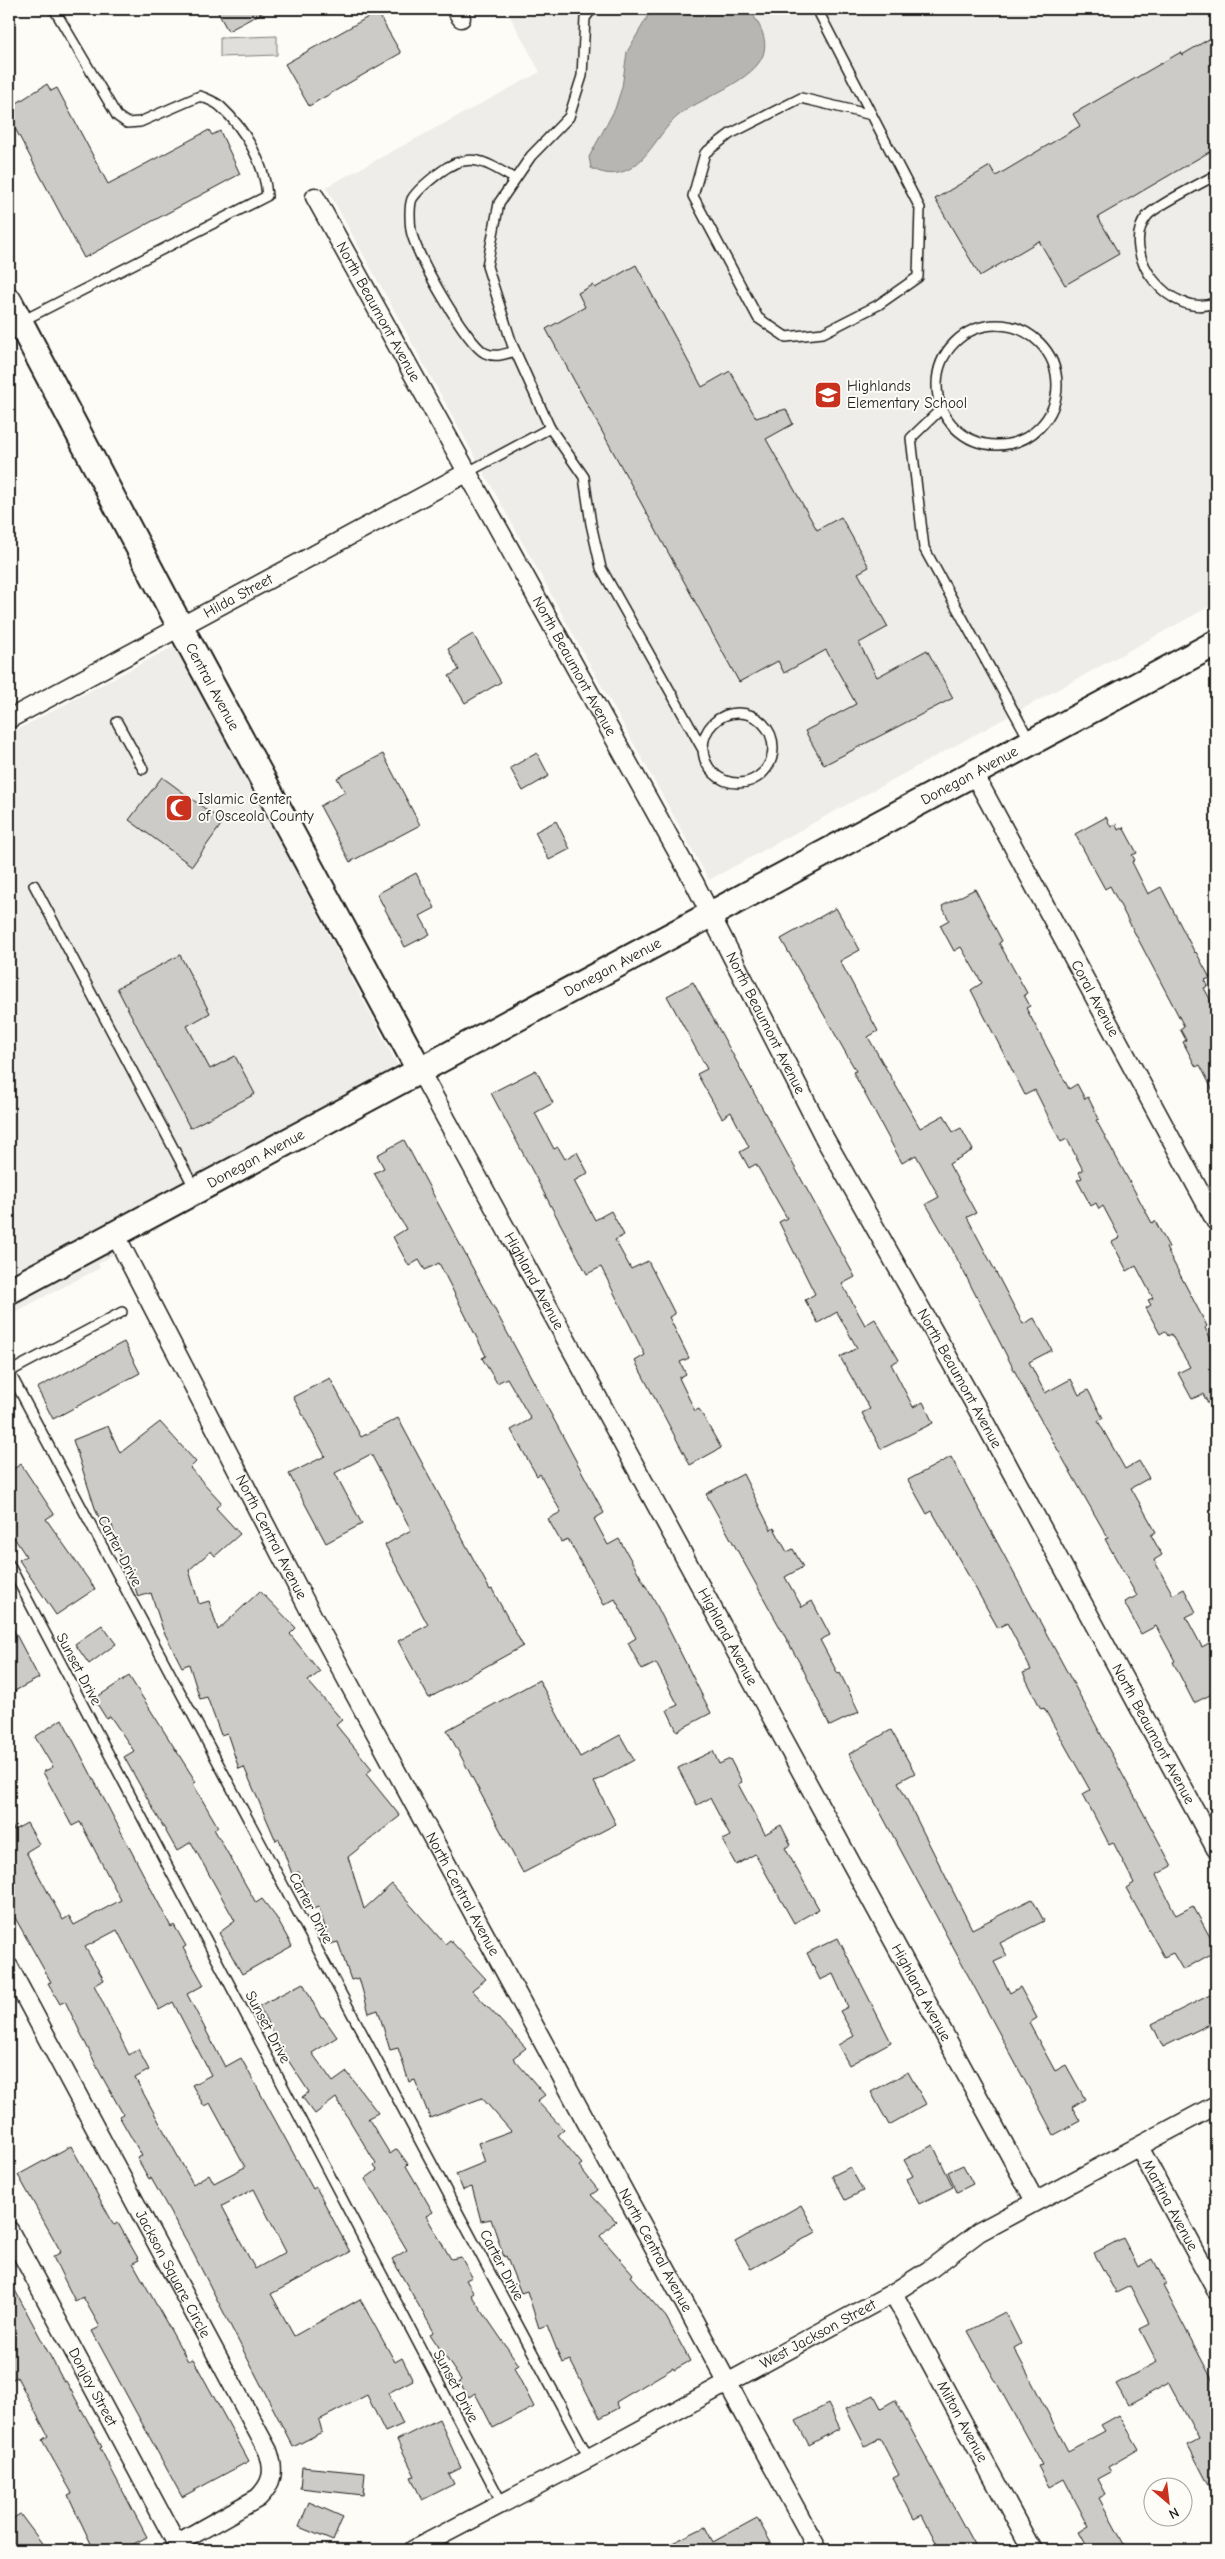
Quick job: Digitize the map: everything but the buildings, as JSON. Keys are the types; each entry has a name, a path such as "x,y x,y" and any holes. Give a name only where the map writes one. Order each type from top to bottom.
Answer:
{"street":[{"name":"North Beaumont Avenue","path":"315,197 712,915 824,1137 978,1410 1216,1849"},
{"name":"Central Avenue","path":"9,301 180,628 420,1071"},
{"name":"Hilda Street","path":"9,720 468,472"},
{"name":"Donegan Avenue","path":"9,1291 1216,643"},
{"name":"Coral Avenue","path":"974,774 1216,1222"},
{"name":"Highland Avenue","path":"420,1071 1035,2201"},
{"name":"North Central Avenue","path":"115,1234 314,1619 818,2550"},
{"name":"Jackson Square Circle","path":"9,1967 273,2465 270,2484 258,2498 178,2547"},
{"name":"West Jackson Street","path":"413,2550 589,2458 893,2293 979,2232 1216,2105"},
{"name":"Martina Avenue","path":"1139,2147 1216,2290"},
{"name":"Donjay Street","path":"9,2230 178,2547"},
{"name":"Milton Avenue","path":"893,2293 1032,2550"}],"lane":[{"path":"20,322 267,196 266,179 246,137 220,106 200,96 140,122 127,123 117,116 54,9"},
{"path":"592,9 585,18 582,76 569,118 531,156 499,203 486,266 515,351 550,428 584,477 591,524 601,568 702,748 706,764 716,777 737,784 748,782 767,770 772,760 774,748 772,736 765,725 756,717 744,713 720,718 711,726 702,748"},
{"path":"817,9 872,115 920,208 918,277 878,305 823,333 786,337 758,318 693,196 705,153 730,134 802,98 872,115"},
{"path":"515,179 486,163 468,159 447,167 425,184 412,200 411,231 419,252 462,329 484,353 494,356 515,351"},
{"path":"1216,175 1147,215 1139,230 1139,249 1155,283 1173,300 1197,307 1216,302"},
{"path":"1003,325 1023,331 1040,343 1052,360 1057,380 1052,407 1048,416 1036,431 1020,441 1002,445 983,444 965,437 950,425 941,408 936,388 939,368 948,349 970,332 982,327 1003,325"},
{"path":"941,408 911,438 924,548 1031,744"},
{"path":"468,472 550,428"},
{"path":"117,722 143,769"},
{"path":"34,884 196,1191"},
{"path":"9,1371 122,1312"},
{"name":"Carter Drive","path":"9,1371 589,2458"},
{"name":"Sunset Drive","path":"9,1564 502,2503"}],"shaded area":[{"name":"Highlands Elementary School","path":"506,9 1216,9 1216,603 709,880 326,187 540,72"},
{"path":"652,9 749,9 764,36 763,55 758,64 740,80 683,112 669,125 645,156 631,168 611,174 601,172 591,168 589,157 615,109 622,87 627,52"},
{"path":"277,36 277,55 220,57 220,38"},
{"path":"176,645 399,1068 9,1276 9,734"},
{"path":"111,1251 113,1255 98,1264 100,1268 9,1315 9,1305"}],"place":[{"name":"Highlands Elementary School","path":"828,395"},
{"name":"Islamic Center of Osceola County","path":"179,808"}]}
